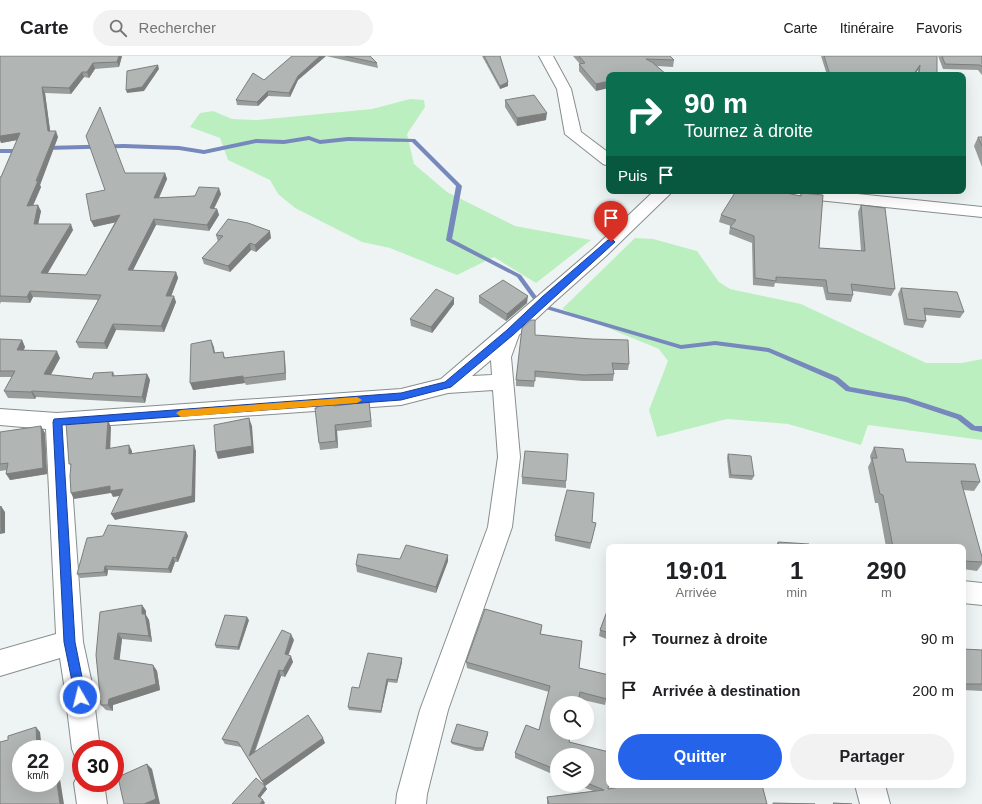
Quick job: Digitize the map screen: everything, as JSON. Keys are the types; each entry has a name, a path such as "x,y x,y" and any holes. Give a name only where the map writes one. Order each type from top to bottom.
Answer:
{"street":[{"path":"546,56 564,89 573,134 606,159"},
{"path":"448,385 600,252 661,194"},
{"path":"808,194 982,212"},
{"path":"411,804 412,794 434,710 500,527 508,457 502,382 502,358 510,332"},
{"path":"0,417 57,422 401,396 448,385 502,382"},
{"path":"57,422 70,642 78,684 85,740"},
{"path":"966,592 982,594"},
{"path":"0,663 38,653 70,642"},
{"path":"871,788 875,804"},
{"path":"91,792 92,804"}],"green space":[{"path":"410,99 424,100 425,107 407,134 414,164 447,192 515,226 591,240 536,283 494,257 457,275 390,248 362,242 295,208 278,194 270,180 228,160 220,138 190,127 200,113 213,111 232,119 257,120 372,109"},
{"path":"635,238 653,239 697,251 719,282 730,289 801,304 926,363 962,363 982,359 982,440 868,425 861,445 788,424 727,419 657,437 649,410 668,361 659,349 562,309"}],"building":[{"path":"0,56 119,56 117,62 93,63 87,72 82,72 69,88 42,87 48,131 56,131 36,181 38,181 27,206 38,205 34,224 71,224 41,273 86,275 120,215 91,221 86,194 105,190 86,136 100,107 125,173 165,173 154,198 195,196 199,187 219,188 210,208 217,209 207,225 154,219 128,270 176,272 166,296 174,296 161,326 113,324 104,343 76,342 101,295 30,291 27,297 0,296 0,177 20,133 0,136"},
{"path":"292,56 320,56 298,76 289,93 268,91 257,102 236,100 253,73 264,80"},
{"path":"345,56 370,56 377,63"},
{"path":"484,56 500,56 508,82 500,86"},
{"path":"579,56 670,56 674,60 646,59 664,72 606,72 606,82 596,84 579,64 585,63"},
{"path":"824,56 937,56 937,72 919,72 920,65 915,72 829,72"},
{"path":"942,56 982,56 982,67 980,65 945,64"},
{"path":"158,65 142,87 126,90 127,71"},
{"path":"534,95 547,113 517,118 505,100"},
{"path":"978,137 982,137 982,146"},
{"path":"734,194 791,194 801,196 801,194 823,195 819,248 865,251 861,205 885,208 895,289 851,284 853,295 828,293 826,280 776,277 776,281 755,278 754,236 730,227 736,220 721,215"},
{"path":"228,219 248,223 270,231 255,245 250,243 228,266 202,258 223,236 216,235"},
{"path":"503,280 528,296 507,314 479,296"},
{"path":"901,288 957,292 964,312 924,308 926,321 907,319"},
{"path":"436,289 454,298 431,327 410,319"},
{"path":"531,320 535,320 535,335 628,340 629,364 612,363 614,374 584,375 535,371 535,381 516,380 522,328"},
{"path":"0,339 22,340 17,350 57,351 44,374 92,379 94,373 113,372 112,376 147,374 142,397 32,391 4,391 15,371 0,371"},
{"path":"211,340 214,353 223,352 224,358 284,351 285,373 243,378 243,376 190,383 191,344"},
{"path":"369,402 371,421 335,425 336,441 319,443 315,408 317,408 317,406 334,404 334,406"},
{"path":"249,418 252,446 216,452 214,425"},
{"path":"108,420 106,449 129,445 129,454 194,445 192,496 111,514 123,489 110,491 110,486 71,493 71,464 69,464 66,423"},
{"path":"41,426 43,468 6,474 8,463 0,464 0,432"},
{"path":"874,447 903,449 906,462 975,464 980,482 961,481 982,557 982,562 966,561 966,544 892,544 883,495 880,494 872,458 877,458"},
{"path":"525,451 568,454 566,481 522,477"},
{"path":"728,454 751,456 754,476 731,475"},
{"path":"567,490 594,493 592,522 596,523 591,543 555,536"},
{"path":"1,506 1,527 0,527 0,507"},
{"path":"108,525 186,532 176,558 173,557 168,569 105,566 104,572 77,574 87,538 103,536"},
{"path":"778,542 809,544 778,544"},
{"path":"406,545 448,555 436,587 356,565 358,554 400,559"},
{"path":"142,605 142,614 145,614 149,636 118,633 114,659 153,665 156,684 109,699 108,705 101,705 96,655 100,612"},
{"path":"485,609 542,625 540,634 582,641 579,668 606,674 606,699 580,692 579,696 550,696 550,740 569,740 569,742 593,748 550,748 550,767 515,753 526,725 539,730 550,686 466,662"},
{"path":"606,614 606,632 600,630"},
{"path":"225,615 247,617 238,647 215,645"},
{"path":"282,630 291,634 285,654 291,656 283,671 279,670 249,756 308,715 323,738 262,781 238,742 222,739"},
{"path":"966,649 982,650 982,684 966,684"},
{"path":"368,653 402,658 397,680 387,679 381,711 348,707 352,687 359,688"},
{"path":"457,724 488,732 483,748 476,748 451,742"},
{"path":"36,727 37,740 12,740 12,792 58,792 60,804 0,804 0,742 8,740 8,736"},
{"path":"594,748 606,751 606,788 608,789 763,788 767,804 549,804 547,797 604,790 594,786"},
{"path":"147,764 156,799 144,804 124,804 121,792 124,792 124,774"},
{"path":"256,778 265,786 258,796 263,800 260,804 232,804"},
{"path":"773,803 815,804 773,804"}],"waterway":[{"path":"46,148 124,146 179,148 204,152 256,141 284,142 309,138 320,142 348,139 413,140 459,186 449,240 519,276 535,298"},
{"path":"0,151 22,151"},
{"path":"548,308 681,347 715,343 769,350 836,379 848,389 906,400 959,417 973,428 982,429"}],"slow traffic":[{"path":"181,413 357,400"}],"route":[{"path":"80,697 70,642 57,422 401,396 448,385 611,242"}]}
